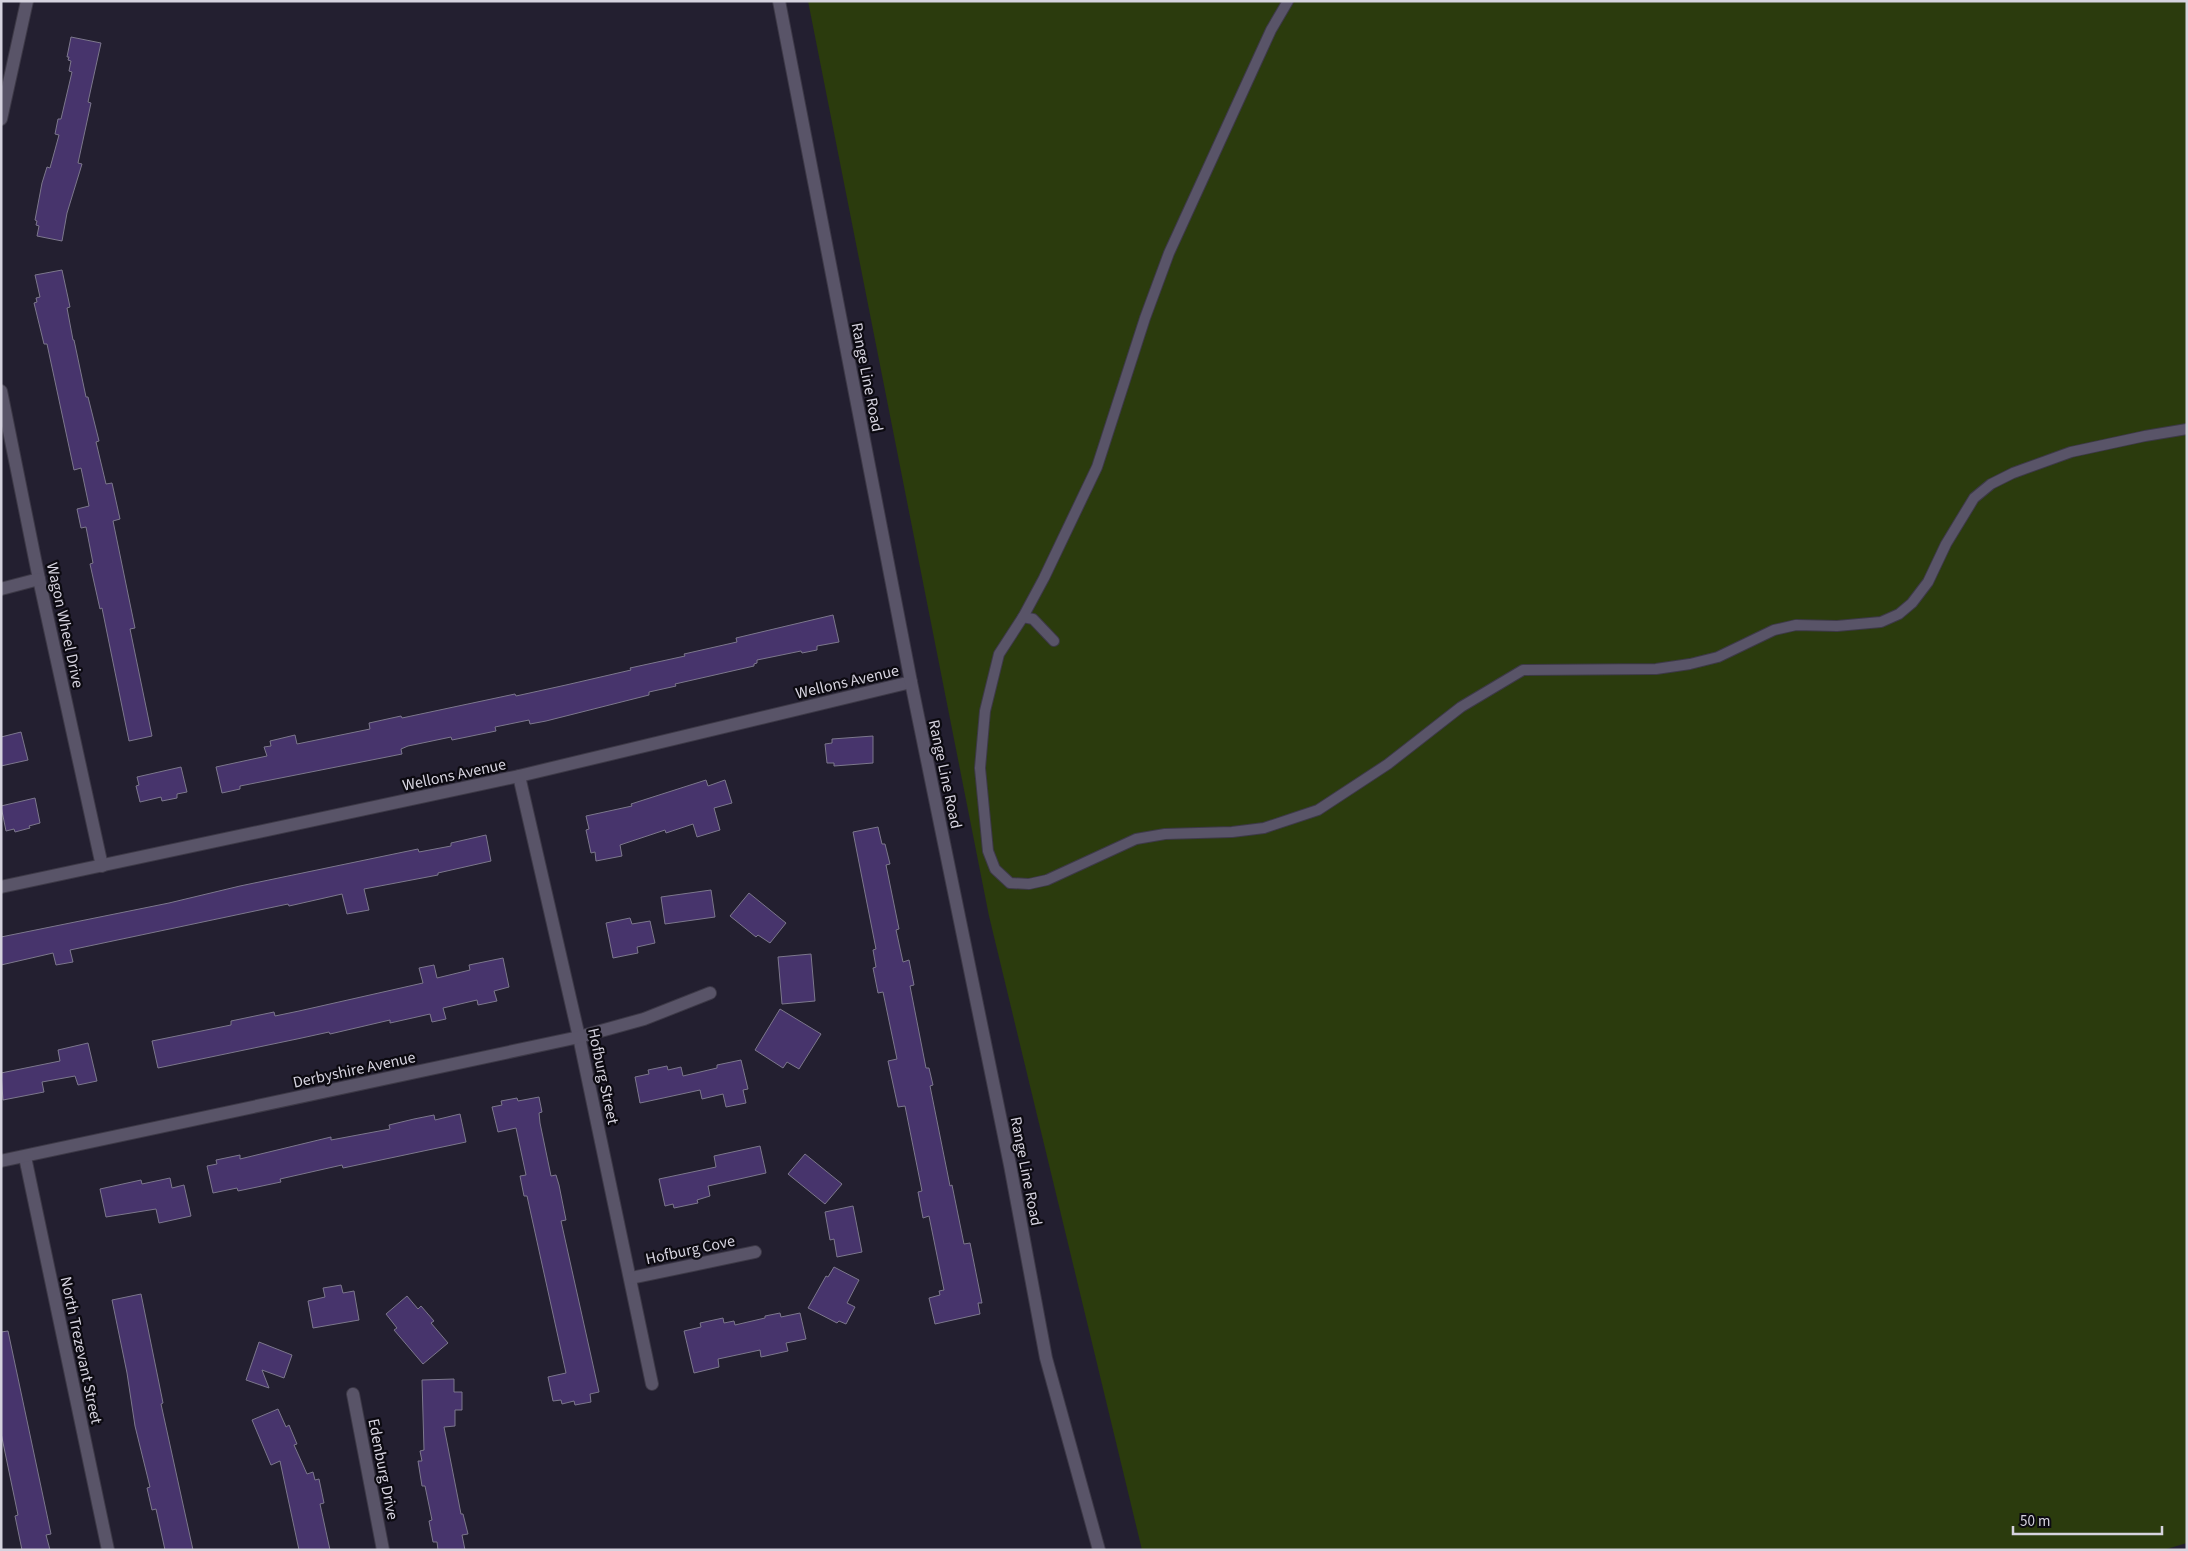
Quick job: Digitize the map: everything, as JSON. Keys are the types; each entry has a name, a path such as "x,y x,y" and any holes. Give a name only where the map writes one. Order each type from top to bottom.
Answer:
{"street":[{"path":"1,120 27,1"},
{"name":"Range Line Road","path":"780,1 910,682 1010,1165 1046,1358 1099,1550"},
{"name":"Wagon Wheel Drive","path":"1,390 102,866"},
{"path":"1,589 40,579"},
{"name":"Wellons Avenue","path":"1,887 519,776 910,682"},
{"name":"Hofburg Street","path":"519,776 579,1037 652,1384"},
{"name":"Derbyshire Avenue","path":"1,1161 579,1037 644,1019 710,993"},
{"name":"North Trezevant Street","path":"25,1157 108,1550"},
{"name":"Hofburg Cove","path":"631,1278 755,1252"},
{"name":"Edenburg Drive","path":"353,1394 383,1550"}],"lane":[{"path":"1288,1 1272,30 1169,253 1145,318 1097,467 1044,578 1023,617 998,654 985,711 980,768 988,851 995,869 1010,883 1029,884 1047,880 1136,838 1165,834 1232,832 1264,828 1318,810 1388,764 1461,707 1523,670 1656,669 1690,664 1718,657 1774,630 1796,625 1837,626 1881,622 1899,614 1912,603 1928,582 1946,544 1974,498 1991,484 2013,473 2072,452 2187,429"},
{"path":"1023,617 1034,619 1054,641"}],"green space":[{"path":"808,1 2187,1 2187,1543 2163,1550 1142,1550 989,916"}],"building":[{"path":"71,37 101,43 88,102 91,103 78,163 82,164 67,213 62,241 37,236 39,226 36,225 37,221 35,220 42,183 47,167 50,168 59,135 55,134 58,119 61,119 72,72 69,71 71,61 67,57"},
{"path":"62,270 70,307 67,308 73,340 86,397 88,397 99,441 96,442 106,484 112,483 120,519 113,521 135,628 130,629 152,736 129,741 102,608 100,609 90,564 93,563 86,527 81,528 77,509 89,506 81,468 74,470 47,344 44,344 34,303 37,302 36,298 40,297 35,275"},
{"path":"833,615 839,642 817,646 817,650 802,653 801,651 757,660 754,666 675,684 676,686 649,692 649,695 546,721 530,724 529,720 495,727 496,731 452,740 451,737 408,746 401,749 402,754 240,786 240,789 222,793 216,767 267,756 264,747 271,746 270,741 295,735 297,744 370,729 369,723 401,716 402,718 515,694 516,696 631,670 630,668 737,642 736,638"},
{"path":"21,732 28,760 1,766 1,737"},
{"path":"873,736 873,763 834,766 834,763 827,763 825,744 832,743 832,739"},
{"path":"181,767 187,792 177,794 177,798 162,801 161,797 140,802 136,786 139,785 137,777"},
{"path":"706,780 708,786 725,780 732,803 714,808 720,830 697,837 693,824 666,833 665,830 620,845 622,856 596,861 595,852 591,853 586,830 589,829 586,816 632,806 631,804"},
{"path":"35,798 40,823 15,832 14,829 6,831 1,806"},
{"path":"878,827 890,864 886,865 899,929 896,930 903,962 909,960 914,985 910,986 926,1068 929,1068 933,1085 930,1086 950,1186 952,1185 964,1244 970,1243 982,1303 978,1303 980,1314 935,1324 929,1298 940,1295 939,1291 944,1290 929,1216 923,1218 918,1192 922,1191 905,1106 898,1107 888,1061 897,1059 883,992 878,993 873,968 876,967 873,950 876,949 853,832"},
{"path":"486,835 491,861 438,873 438,875 364,889 369,910 347,914 342,894 70,950 73,962 56,965 53,953 1,965 1,937 418,849 419,852 451,846 451,843"},
{"path":"711,890 715,917 665,924 661,897"},
{"path":"749,893 786,923 770,943 758,935 756,937 730,916"},
{"path":"630,918 632,924 650,921 655,943 637,947 638,953 613,958 606,923"},
{"path":"811,954 815,1001 782,1004 778,957"},
{"path":"503,958 509,987 494,991 497,1001 478,1005 477,1000 443,1008 446,1019 432,1022 430,1014 390,1023 390,1020 330,1034 329,1032 158,1068 152,1041 231,1025 231,1021 274,1012 275,1016 423,983 419,968 434,965 437,978 470,970 469,965"},
{"path":"780,1009 821,1034 799,1069 787,1062 783,1068 755,1050"},
{"path":"88,1043 97,1081 78,1085 75,1076 42,1082 44,1092 3,1100 1,1073 60,1061 58,1050"},
{"path":"741,1060 748,1089 743,1090 746,1103 726,1107 723,1094 702,1099 700,1090 640,1103 635,1077 649,1074 648,1070 667,1066 668,1070 681,1067 683,1076 717,1068 717,1065"},
{"path":"539,1097 542,1112 539,1113 540,1123 551,1176 556,1175 559,1185 566,1220 561,1221 599,1392 590,1394 591,1402 575,1405 574,1401 562,1404 561,1400 553,1401 548,1377 566,1373 527,1196 524,1196 520,1176 526,1175 516,1128 498,1132 492,1107 502,1105 501,1101 517,1098 518,1101"},
{"path":"460,1114 466,1142 343,1168 342,1165 280,1179 281,1182 238,1191 237,1188 213,1193 207,1166 217,1164 216,1160 240,1155 240,1159 331,1137 331,1140 390,1129 389,1125 434,1115 435,1120"},
{"path":"760,1146 766,1173 708,1186 710,1196 697,1200 698,1203 674,1208 673,1204 665,1206 659,1179 716,1167 714,1156"},
{"path":"805,1154 842,1184 825,1204 788,1174"},
{"path":"170,1178 172,1188 184,1185 191,1216 159,1223 156,1209 106,1217 100,1189 141,1180 142,1184"},
{"path":"853,1206 862,1252 837,1257 834,1239 830,1240 825,1212"},
{"path":"834,1267 859,1280 847,1303 855,1307 846,1324 839,1321 837,1323 808,1308 826,1276 828,1277"},
{"path":"341,1285 343,1293 354,1291 359,1320 313,1328 308,1301 325,1297 323,1288"},
{"path":"141,1294 163,1403 161,1404 193,1550 165,1550 156,1509 152,1510 147,1488 150,1487 135,1426 127,1373 112,1300"},
{"path":"407,1296 418,1309 421,1306 434,1321 431,1323 448,1343 423,1364 394,1330 397,1328 386,1314"},
{"path":"780,1313 781,1317 800,1313 806,1339 786,1343 788,1351 761,1357 760,1350 718,1359 719,1367 694,1373 684,1331 701,1327 700,1323 723,1318 724,1323 734,1321 735,1325"},
{"path":"8,1331 51,1534 46,1535 50,1550 22,1550 15,1516 18,1515 1,1433 1,1332"},
{"path":"259,1342 292,1355 284,1378 262,1370 269,1388 246,1380"},
{"path":"454,1379 454,1392 462,1392 462,1410 455,1410 455,1426 444,1427 461,1514 463,1514 468,1534 462,1535 465,1550 438,1550 437,1542 433,1542 429,1521 432,1520 425,1486 422,1486 418,1461 422,1461 420,1451 424,1450 422,1380"},
{"path":"278,1409 286,1427 289,1425 297,1444 294,1445 307,1474 313,1472 315,1480 319,1479 324,1503 320,1504 330,1550 299,1550 280,1461 271,1465 252,1420"}]}
